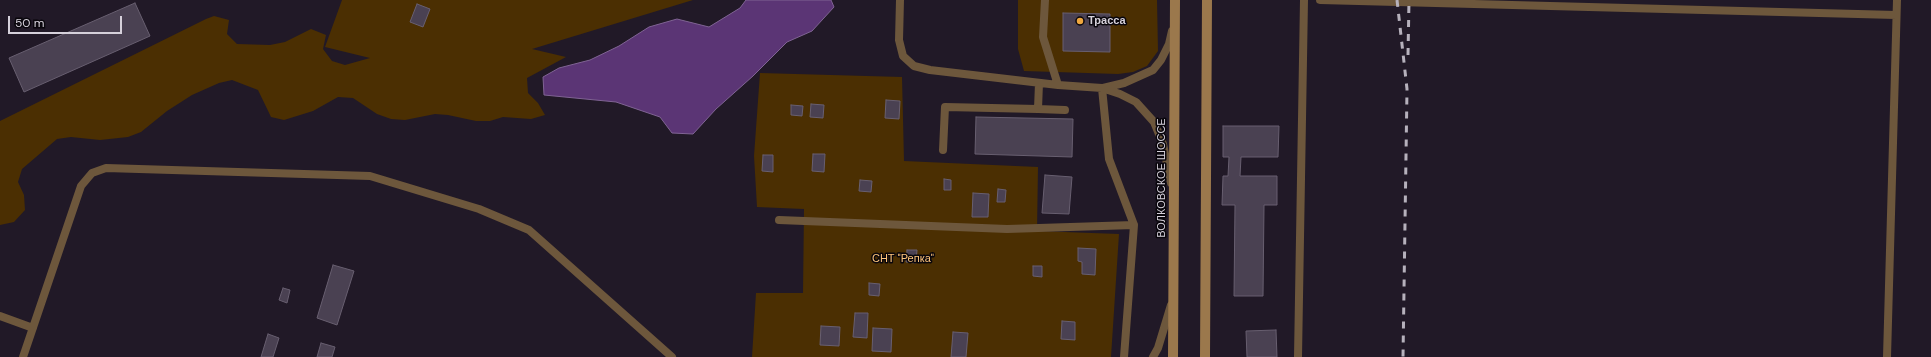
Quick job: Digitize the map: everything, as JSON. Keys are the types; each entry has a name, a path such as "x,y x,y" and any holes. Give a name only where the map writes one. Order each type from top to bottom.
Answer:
{"main road":[{"name":"ВОЛКОВСКОЕ ШОССЕ","path":"1173,357 1175,0"},
{"path":"1205,357 1207,0"}],"lane":[{"path":"900,0 899,40 903,56 914,66 930,70 1058,85 1102,88 1124,84 1153,70 1161,60 1169,44 1175,21"},
{"path":"1045,0 1043,37 1058,85"},
{"path":"1298,357 1304,0"},
{"path":"1320,0 1515,2 1896,15"},
{"path":"1887,357 1897,0"},
{"path":"1038,109 1039,83"},
{"path":"1102,88 1120,94 1136,102 1154,122 1163,144 1174,194"},
{"path":"1102,88 1109,159 1134,225 1124,357"},
{"path":"944,150 945,107 1064,110"},
{"path":"23,357 81,186 92,173 106,168 370,176 479,209 529,230 672,357"},
{"path":"779,220 1007,229 1134,225"},
{"path":"1153,357 1158,348 1173,299"},
{"path":"0,316 33,328"}],"green space":[{"path":"342,0 693,0 532,49 566,57 527,78 528,93 538,103 545,115 531,119 503,117 490,121 476,121 448,115 435,114 405,120 391,119 377,114 353,98 338,97 313,111 284,120 271,117 258,90 232,80 219,83 192,95 167,111 141,132 128,137 100,140 71,137 57,139 22,169 18,182 24,195 25,210 14,222 0,225 0,121 214,16 229,20 227,34 237,44 270,45 285,42 311,29 326,35 323,49 332,61 345,65 370,58 325,47"},
{"path":"1018,0 1157,0 1158,51 1147,66 1133,72 1118,74 1024,71 1018,49"},
{"name":"СНТ \"Репка\"","path":"760,73 902,77 904,161 1038,167 1037,231 1119,234 1111,357 752,357 756,293 803,293 804,209 757,207 754,156"}],"shaded area":[{"path":"746,0 831,0 834,7 812,31 787,42 753,76 716,109 693,134 672,133 660,117 616,102 544,95 543,77 559,68 590,60 619,46 649,27 677,19 709,27 740,8"}],"building":[{"path":"135,3 150,36 24,92 9,58"},
{"path":"417,4 430,9 423,27 410,22"},
{"path":"1063,13 1110,14 1110,52 1063,51"},
{"path":"886,100 900,101 899,119 885,118"},
{"path":"811,104 824,105 823,118 810,117"},
{"path":"791,105 803,106 802,116 791,115"},
{"path":"976,117 1073,119 1072,157 975,154"},
{"path":"1223,126 1279,126 1278,157 1241,157 1240,176 1277,176 1277,205 1264,205 1263,296 1234,296 1235,205 1222,205 1223,176 1228,176 1229,157 1223,157"},
{"path":"813,154 825,154 824,172 812,171"},
{"path":"763,155 773,155 773,172 762,171"},
{"path":"1045,175 1072,177 1069,214 1042,213"},
{"path":"944,179 951,180 951,190 944,190"},
{"path":"860,180 872,181 871,192 859,191"},
{"path":"998,189 1006,190 1005,202 997,202"},
{"path":"973,193 989,194 988,217 972,217"},
{"path":"1078,248 1096,249 1095,275 1082,274 1082,262 1078,261"},
{"path":"907,250 917,250 916,263 906,262"},
{"path":"333,265 354,271 337,325 317,318"},
{"path":"1033,266 1042,266 1042,277 1033,276"},
{"path":"869,283 880,284 879,296 869,295"},
{"path":"283,288 290,290 287,303 279,300"},
{"path":"855,313 868,313 867,338 853,337"},
{"path":"1062,321 1075,322 1075,340 1061,339"},
{"path":"821,326 840,327 839,346 820,345"},
{"path":"873,328 892,329 891,352 872,351"},
{"path":"1276,330 1277,357 1247,357 1246,331"},
{"path":"953,332 968,333 966,357 951,357"},
{"path":"268,334 279,338 273,357 261,357"},
{"path":"321,343 335,347 332,357 317,357"}],"railway":[{"path":"1397,0 1407,89 1403,357"},
{"path":"1408,55 1409,0"}],"place":[{"name":"Трасса","path":"1080,21"}]}
